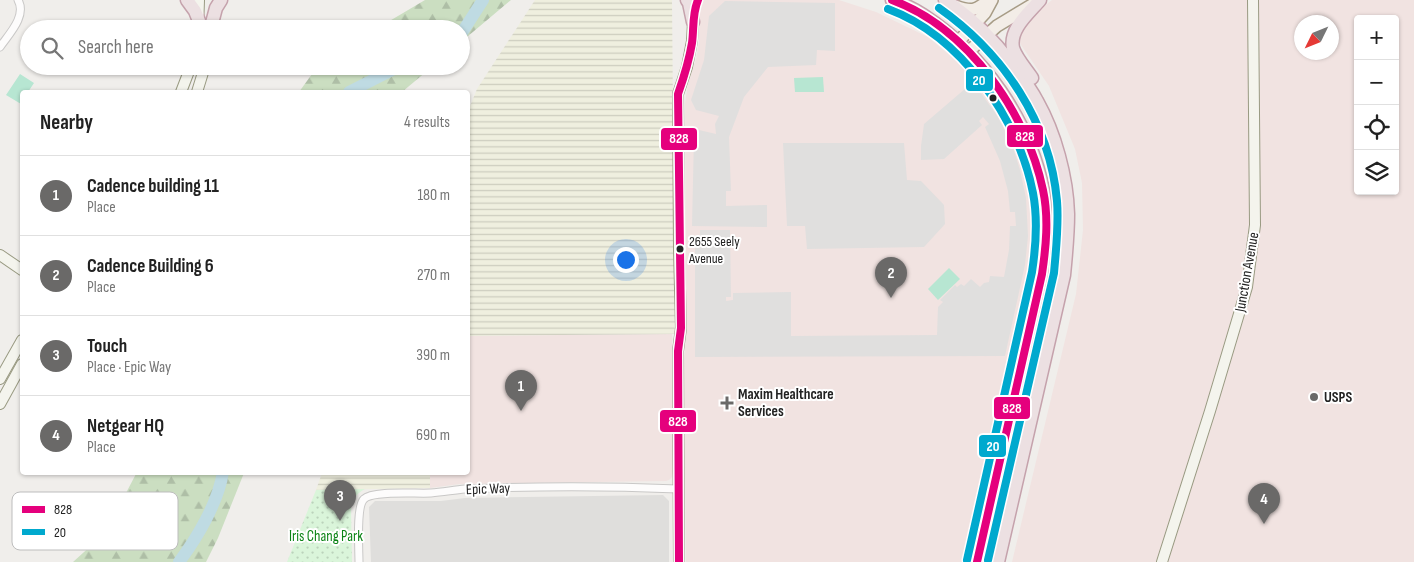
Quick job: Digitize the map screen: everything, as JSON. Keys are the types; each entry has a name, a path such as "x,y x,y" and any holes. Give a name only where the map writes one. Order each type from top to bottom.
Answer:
{"highway":[{"path":"188,0 195,11 198,20"},
{"path":"213,20 216,8 221,0"},
{"path":"687,0 693,22"},
{"path":"693,22 694,9 698,0"},
{"path":"892,0 922,14 958,42 976,59 1012,110 1022,129 1036,163 1043,190 1046,214 1042,274 977,562"},
{"path":"1038,102 1036,83 1013,49 1012,39 1022,21 1040,0"},
{"path":"950,3 976,23 996,44 1038,102 1056,147 1068,214 1064,275 998,562"}],"main road":[{"path":"199,0 199,20"},
{"path":"212,0 212,20"},
{"path":"958,42 985,13 991,0"},
{"path":"950,3 968,10 978,9 991,0"},
{"path":"968,52 987,34 1006,20 1040,0"},
{"name":"Junction Avenue","path":"1162,562 1247,287 1255,225 1253,0"},
{"path":"679,562 678,489 680,440 678,424 678,351 681,328 678,94 687,66 692,41 693,22"},
{"path":"182,90 188,75"},
{"path":"198,90 202,75"},
{"path":"0,255 20,269"},
{"path":"0,379 20,344"},
{"path":"0,404 20,368"}],"street":[{"path":"0,47 18,21 21,10 18,0"},
{"name":"Epic Way","path":"359,562 359,508 364,499 372,494 513,488 610,487 678,489"}],"shaded area":[{"path":"703,0 839,0 876,12 928,37 972,74 1000,110 1024,161 1035,226 1024,309 963,562 686,562 684,360 686,334 685,103 699,43 699,12 700,4"},
{"path":"1052,0 1414,0 1414,562 1012,562 1076,294 1083,230 1082,183 1075,149 1049,86 1019,42 1022,24"},
{"path":"725,1 835,3 835,51 817,50 816,65 768,67 744,97 729,137 731,191 726,191 726,206 767,205 767,227 692,226 694,136 699,130 716,134 715,124 719,116 696,110 691,100 704,60 709,16"},
{"path":"973,82 998,117 1012,145 1026,198 1028,236 1025,265 1005,356 695,357 695,237 700,237 700,230 730,230 731,297 726,297 726,301 733,300 733,293 791,292 791,336 937,335 938,307 943,302 940,300 955,285 957,287 961,284 964,286 971,279 980,287 984,283 989,282 990,276 1004,277 1009,250 1010,226 1016,226 1015,212 1010,212 1008,191 1000,161 985,127 989,124 983,117 979,121 982,125 944,159 921,160 924,124"},
{"path":"783,143 904,143 907,180 921,181 944,205 945,224 924,247 807,249 805,226 787,226"},
{"path":"672,334 672,477 666,481 460,484 430,488 430,475 470,475 470,336"},
{"path":"663,495 669,501 669,562 371,562 369,507 375,501"}],"green space":[{"path":"425,0 511,0 470,34 470,20 391,20"},
{"path":"535,0 672,0 675,334 470,336 470,106 477,89"},
{"path":"20,74 34,83 29,90 20,90 20,103 6,95"},
{"path":"311,75 422,75 404,90 300,90"},
{"path":"823,77 824,92 795,92 794,78"},
{"path":"949,268 960,279 938,300 928,289"},
{"path":"135,475 243,475 218,538 206,562 73,562 86,550 178,550 178,492 127,492"},
{"path":"321,475 430,475 430,488 316,490"},
{"name":"Iris Chang Park","path":"365,489 355,497 351,508 352,562 287,562 316,490"}],"waterway":[{"path":"470,20 483,0"},
{"path":"353,90 382,75"},
{"path":"179,562 193,542 212,508 222,475"}],"transit line":[{"name":"828","path":"679,562 678,351 681,328 678,94 691,50 694,16 698,0"},
{"name":"828","path":"892,0 920,13 945,31 969,52 990,77 1008,103 1023,132 1035,161 1045,201 1046,232 1042,274 977,562"},
{"name":"20","path":"939,8 983,46 1003,68 1019,92 1045,144 1053,172 1057,201 1054,273 988,560"},
{"name":"20","path":"888,9 915,22 939,39 983,83 1015,137 1026,165 1035,203 1036,232 1032,272 967,560"}],"place":[{"name":"2655 Seely Avenue","path":"680,249"},
{"name":"Cadence Building 6","path":"891,298"},
{"name":"USPS","path":"1314,397"},
{"name":"Maxim Healthcare Services","path":"727,403"},
{"name":"Cadence building 11","path":"521,411"},
{"name":"Touch","path":"340,521"},
{"name":"Netgear HQ","path":"1264,524"}]}
